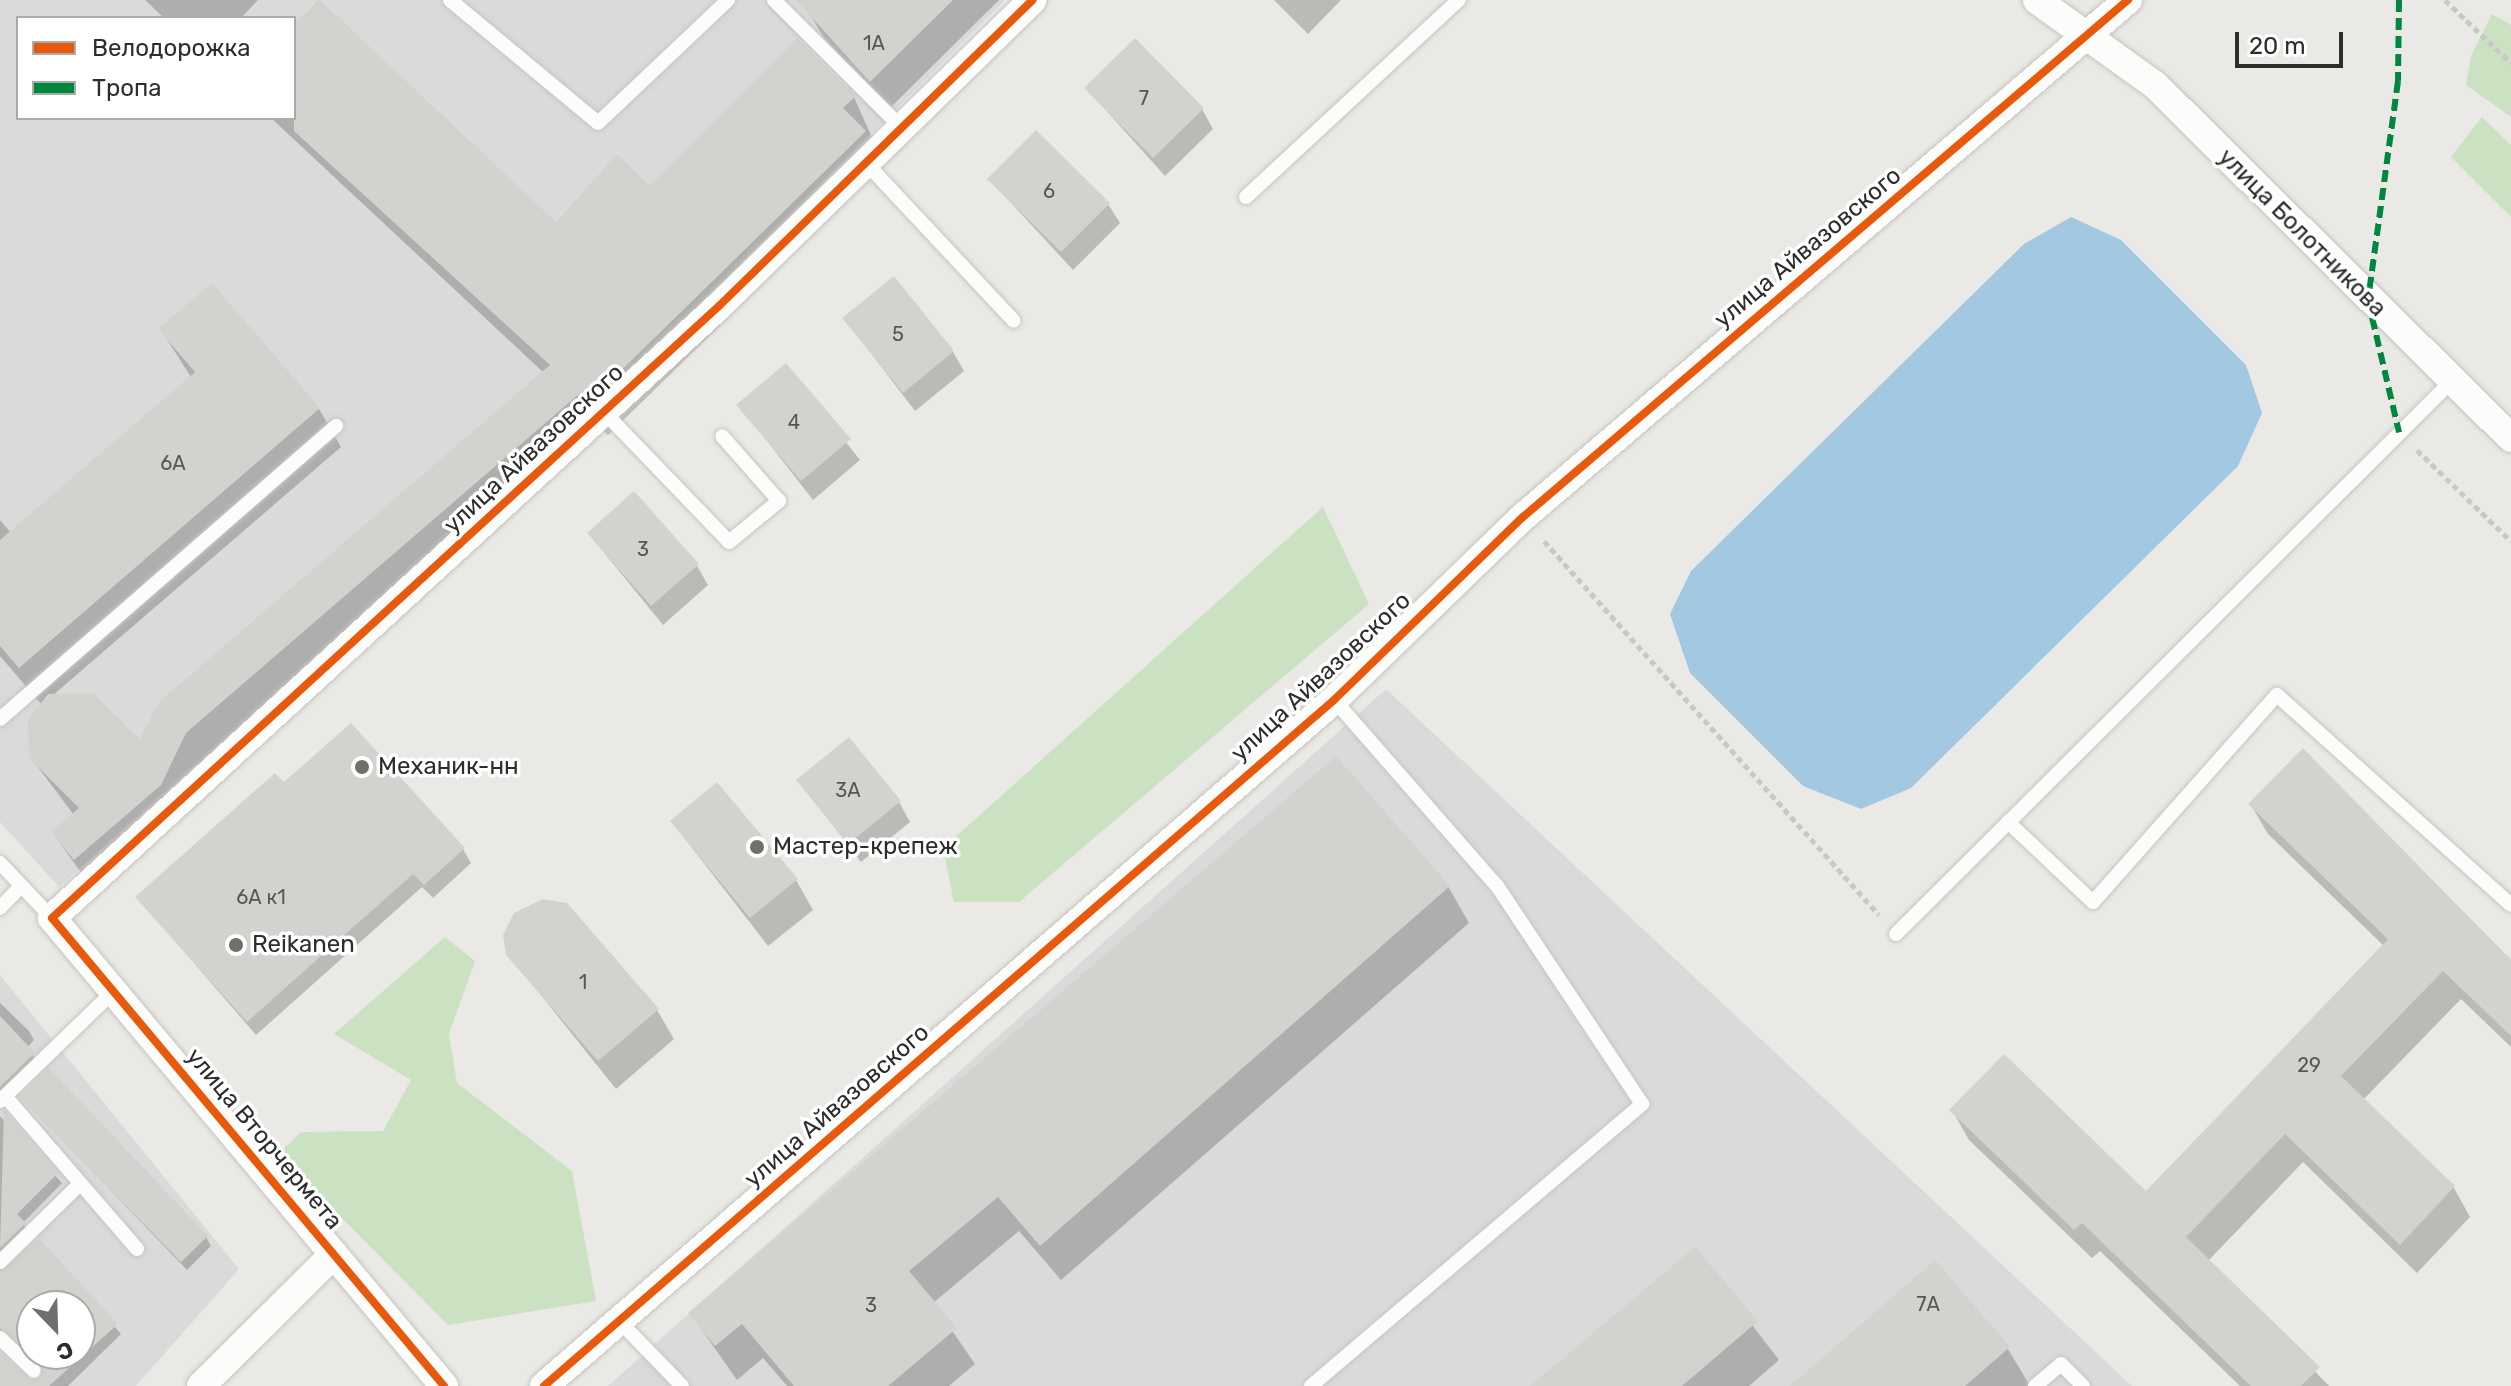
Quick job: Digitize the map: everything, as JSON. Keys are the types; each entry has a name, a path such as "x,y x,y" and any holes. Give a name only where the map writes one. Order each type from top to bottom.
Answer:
{"street":[{"name":"улица Айвазовского","path":"52,918 604,412 1033,0"},
{"path":"2037,0 2090,34"},
{"name":"улица Айвазовского","path":"544,1386 1334,700 1523,517 2128,0"},
{"name":"улица Болотникова","path":"2090,34 2155,85 2511,438"},
{"name":"улица Вторчермета","path":"52,918 444,1386"},
{"path":"201,1386 334,1254"}],"lane":[{"path":"450,0 598,123 728,0"},
{"path":"774,0 902,128"},
{"path":"1246,197 1459,0"},
{"path":"866,163 1014,321"},
{"path":"1896,934 2452,381"},
{"path":"604,412 729,542 779,501 722,436"},
{"path":"0,719 336,426"},
{"path":"2008,822 2093,902 2277,695 2511,905"},
{"path":"1311,1386 1642,1104 1497,886 1334,700"},
{"name":"улица Вторчермета","path":"0,863 52,918"},
{"path":"0,908 21,886"},
{"path":"114,991 2,1099 137,1249"},
{"path":"0,1262 80,1184"},
{"path":"620,1322 682,1386"},
{"path":"0,1338 34,1371"},
{"path":"2035,1386 2061,1364 2083,1386"}],"path":[{"path":"2445,0 2511,63"},
{"path":"2399,432 2511,541"},
{"path":"1523,517 1896,934"}],"shaded area":[{"path":"0,0 1005,0 585,419 59,887 0,822"},
{"path":"1386,689 2132,1386 608,1386"},
{"path":"0,975 239,1269 136,1386 0,1386"}],"green space":[{"path":"2492,14 2511,25 2511,117 2466,85 2471,56"},
{"path":"2482,117 2511,145 2511,217 2451,157"},
{"path":"1323,507 1369,604 1019,902 954,902 943,848"},
{"path":"445,937 475,961 449,1034 457,1083 572,1171 596,1301 448,1325 278,1154 301,1132 383,1131 411,1080 334,1034"}],"water":[{"path":"2071,217 2121,240 2246,365 2262,413 2238,466 1911,788 1861,809 1803,786 1690,673 1670,614 1691,571 2024,244"}],"building":[{"path":"320,0 556,222 617,154 649,186 797,38 856,96 843,108 866,131 588,403 579,394 186,733 161,785 74,860 51,832 79,808 29,758 28,720 48,694 93,693 140,739 159,702 550,365 294,131 296,22"},
{"path":"796,0 953,0 870,82"},
{"path":"1135,38 1204,108 1153,158 1084,88"},
{"path":"1036,130 1110,203 1061,252 987,179"},
{"path":"894,276 954,351 903,393 842,318"},
{"path":"212,283 320,408 19,668 0,646 0,540 195,372 158,329"},
{"path":"786,363 851,439 801,481 736,405"},
{"path":"634,491 699,564 651,606 587,533"},
{"path":"351,723 465,848 424,885 413,874 247,1022 135,897 275,773 284,782"},
{"path":"849,737 901,801 848,844 796,780"},
{"path":"2303,748 2511,960 2511,1036 2443,971 2341,1076 2455,1186 2400,1245 2285,1134 2186,1237 2320,1367 2301,1386 2251,1386 2082,1223 2074,1230 1949,1110 2004,1054 2146,1191 2388,939 2248,804"},
{"path":"1336,756 1450,886 1040,1246 998,1197 909,1271 957,1328 888,1386 794,1386 742,1324 715,1346 688,1313"},
{"path":"717,782 798,879 750,918 670,821"},
{"path":"543,899 567,903 659,1009 598,1061 506,955 503,935 514,913"},
{"path":"0,1016 35,1053 0,1087"},
{"path":"49,1068 208,1236 181,1262 19,1097"},
{"path":"4,1110 58,1173 17,1214 26,1223 0,1248"},
{"path":"39,1238 87,1290 16,1290 16,1345 0,1328 0,1272"},
{"path":"1695,1247 1758,1321 1682,1386 1530,1386"},
{"path":"1935,1260 2010,1347 1965,1386 1790,1386"},
{"path":"96,1300 118,1324 96,1344"},
{"path":"0,1352 16,1370 31,1380 43,1374 39,1370 67,1370 49,1386 0,1386"}],"marked path":[{"path":"2399,0 2398,81 2368,300 2399,432"}],"cycle path":[{"path":"444,1386 52,918 719,306 1033,0"},
{"path":"544,1386 1334,700 1523,517 2128,0"}],"place":[{"name":"Механик-нн","path":"362,767"},
{"name":"Мастер-крепеж","path":"757,847"},
{"name":"Reikanen","path":"236,945"}]}
